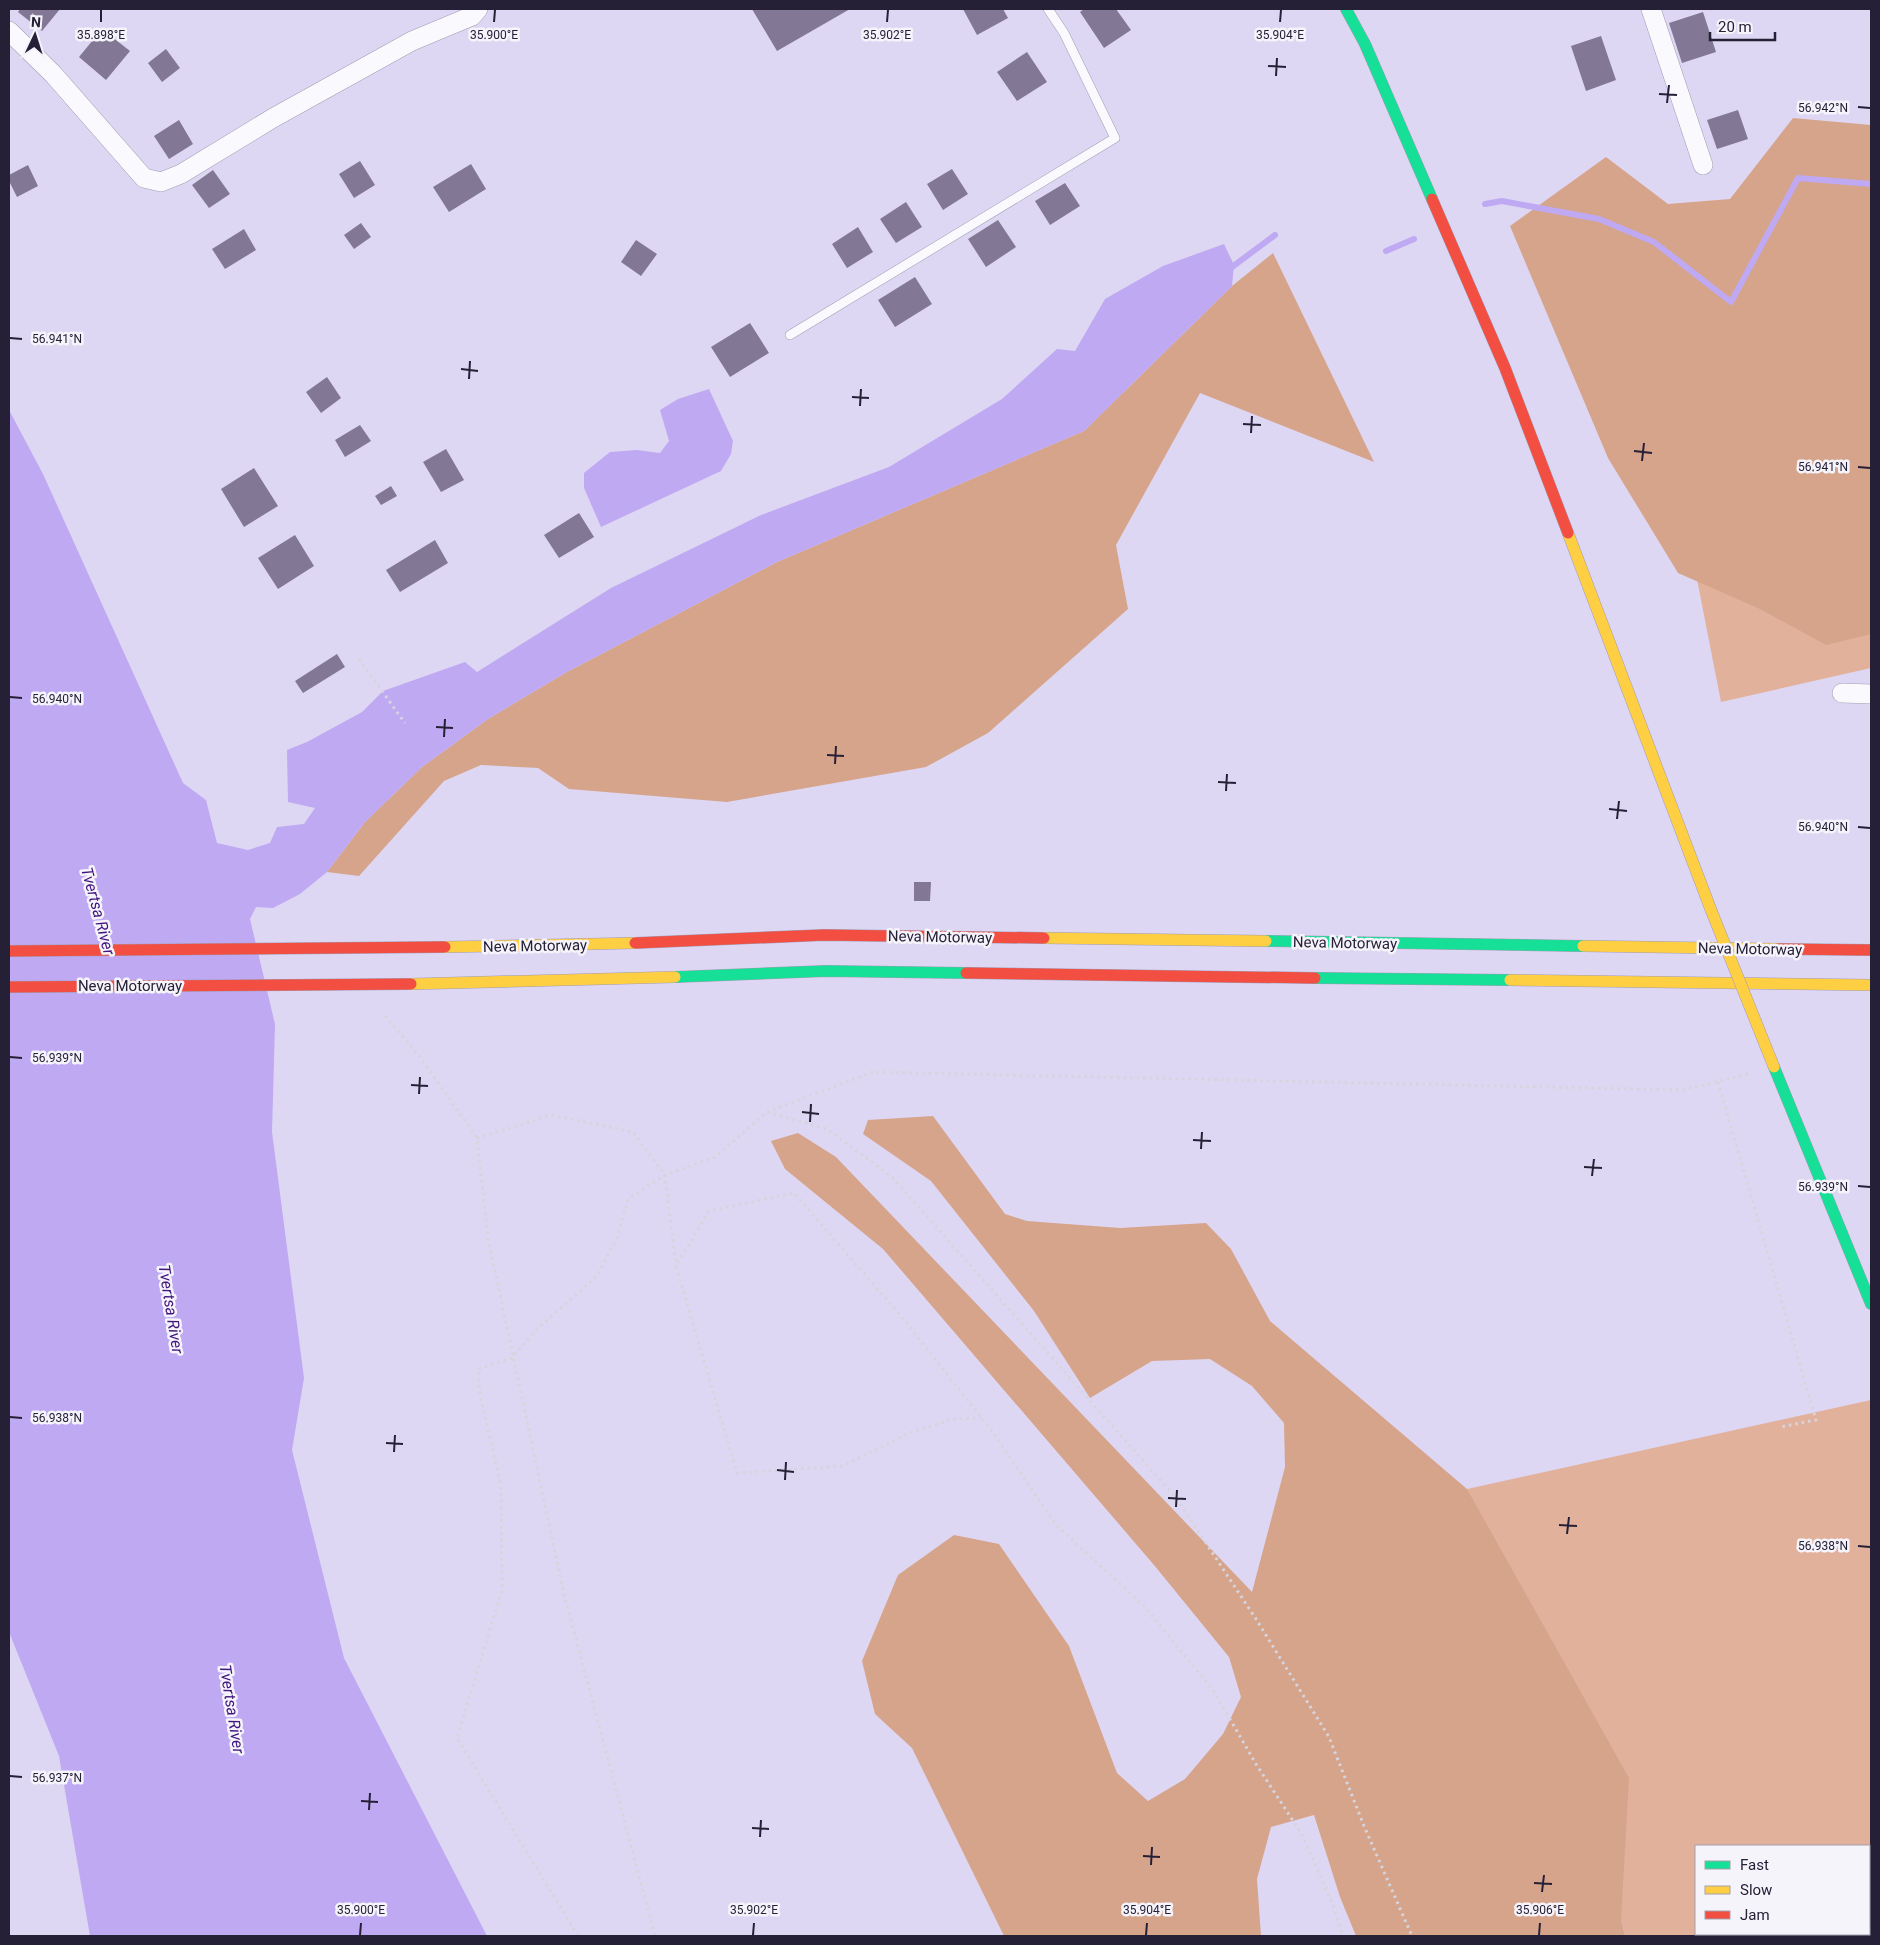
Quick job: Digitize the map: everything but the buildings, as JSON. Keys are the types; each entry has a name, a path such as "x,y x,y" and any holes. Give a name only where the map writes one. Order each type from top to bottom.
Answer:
{"main road":[{"path":"1346,9 1365,44 1505,368 1711,910 1871,1304"},
{"name":"Neva Motorway","path":"9,951 466,948 661,943 824,934 1871,950"},
{"name":"Neva Motorway","path":"9,987 472,984 666,979 826,971 1871,985"}],"street":[{"path":"9,31 53,74 144,178 161,182 181,174 273,118 412,41 472,16 478,9"},
{"path":"1651,9 1703,165"},
{"path":"1842,693 1871,694"}],"lane":[{"path":"790,335 1115,138 1064,33 1048,9"}],"path":[{"path":"359,659 405,723"},
{"path":"385,1016 420,1057 477,1138 488,1238 512,1358 564,1594 655,1936"},
{"path":"578,1936 457,1738 502,1590 501,1486 480,1394 478,1369 512,1358 536,1330 597,1276 617,1238 628,1199 665,1175 715,1157 767,1112 873,1072 1682,1090 1774,1067"},
{"path":"1718,1082 1816,1420 1780,1427"},
{"path":"767,1112 826,1129 892,1177 1177,1499 1256,1618 1329,1737 1364,1826 1412,1936"},
{"path":"477,1138 552,1115 633,1132 665,1175 676,1266 737,1473 844,1466 909,1433 953,1419 982,1418"},
{"path":"676,1266 709,1211 794,1194 901,1316 982,1418 1057,1526 1144,1606 1213,1690 1256,1764 1301,1834 1333,1905 1342,1936"}],"shaded area":[{"path":"1793,118 1871,125 1871,634 1826,645 1760,609 1678,573 1608,458 1510,226 1606,157 1668,204 1730,199"},
{"path":"1273,253 1374,462 1200,393 1116,545 1128,609 988,733 926,767 727,802 569,789 538,768 481,765 444,781 359,876 327,872 365,822 422,767 488,719 565,673 777,562 1084,431 1232,286"},
{"path":"1667,426 1871,520 1871,668 1721,702"},
{"path":"933,1116 1005,1214 1027,1221 1120,1228 1206,1223 1231,1249 1270,1321 1467,1489 1629,1778 1621,1919 1625,1936 1356,1936 1340,1897 1314,1815 1271,1827 1257,1879 1261,1936 1004,1936 912,1748 875,1714 862,1661 898,1575 954,1535 999,1544 1069,1646 1117,1773 1148,1801 1185,1779 1223,1734 1241,1697 1229,1657 1154,1565 883,1249 785,1169 771,1141 798,1133 836,1157 1252,1592 1285,1467 1284,1423 1252,1386 1210,1359 1152,1361 1090,1398 1034,1311 931,1181 863,1134 868,1120"},
{"path":"1871,1400 1871,1936 1625,1936 1621,1919 1467,1489"}],"water":[{"name":"Tvertsa River","path":"1224,244 1234,265 1232,286 1084,431 777,562 565,673 488,719 422,767 365,822 327,872 300,894 273,908 256,907 250,919 275,1024 272,1132 304,1378 292,1450 344,1658 487,1936 90,1936 59,1756 9,1632 9,410 43,474 183,783 206,800 217,843 248,850 270,843 277,827 304,824 315,808 288,802 287,750 307,742 362,712 383,691 465,662 477,672 611,588 761,515 889,467 1002,399 1057,349 1075,351 1105,299 1163,266"},
{"path":"709,389 733,441 731,454 721,471 601,527 584,488 584,473 610,452 637,450 660,453 669,441 660,410 678,399"}],"waterway":[{"path":"1485,204 1502,201 1599,219 1654,242 1731,302 1798,178 1871,184"},
{"path":"1228,270 1275,235"},
{"path":"1386,251 1414,239"}],"traffic: fast":[{"path":"1346,9 1365,44 1432,199"},
{"path":"1266,941 1583,946"},
{"path":"675,977 826,971 966,973"},
{"path":"1315,978 1510,980"},
{"path":"1774,1067 1871,1304"}],"traffic: slow":[{"path":"1568,533 1711,910"},
{"path":"1711,910 1774,1067"},
{"path":"1044,938 1266,941"},
{"path":"445,947 635,943"},
{"path":"1583,946 1778,949"},
{"path":"411,984 675,977"},
{"path":"1510,980 1871,985"}],"traffic: jam":[{"path":"1432,199 1505,368 1568,533"},
{"path":"635,943 824,935 1044,938"},
{"path":"9,951 445,947"},
{"path":"1778,949 1871,950"},
{"path":"966,973 1315,978"},
{"path":"9,987 411,984"}]}
